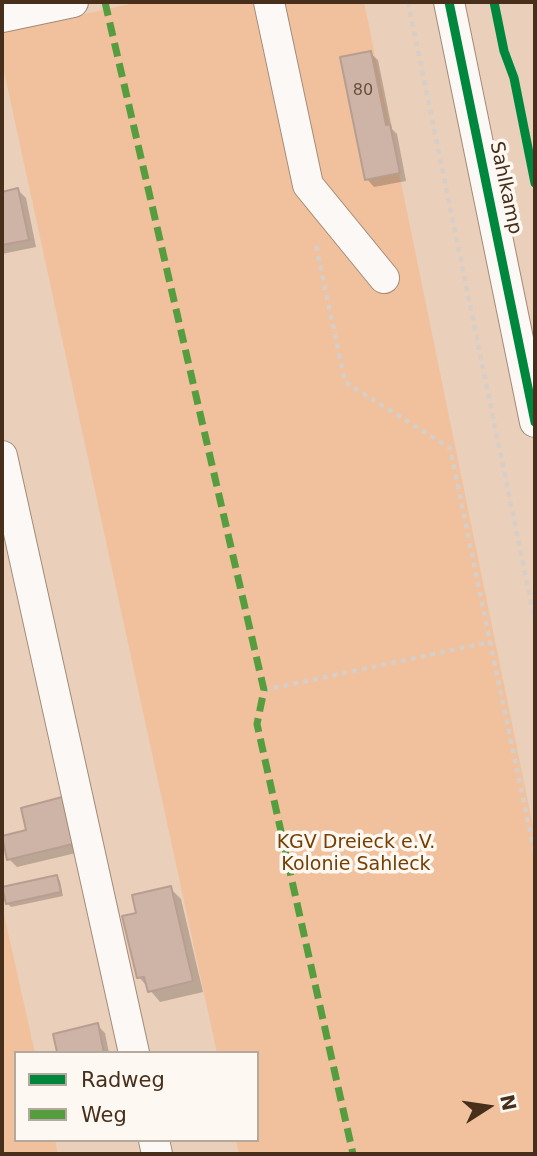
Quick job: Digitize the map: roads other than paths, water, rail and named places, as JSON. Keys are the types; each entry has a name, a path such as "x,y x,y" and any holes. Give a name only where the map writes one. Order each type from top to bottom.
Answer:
{"street":[{"path":"2,17 73,2"},
{"path":"269,2 308,186 384,278"},
{"name":"Sahlkamp","path":"449,2 535,422"},
{"path":"2,456 134,1051"}],"park label":[{"name":"KGV Dreieck e.V. Kolonie Sahleck","path":"356,854"}]}
